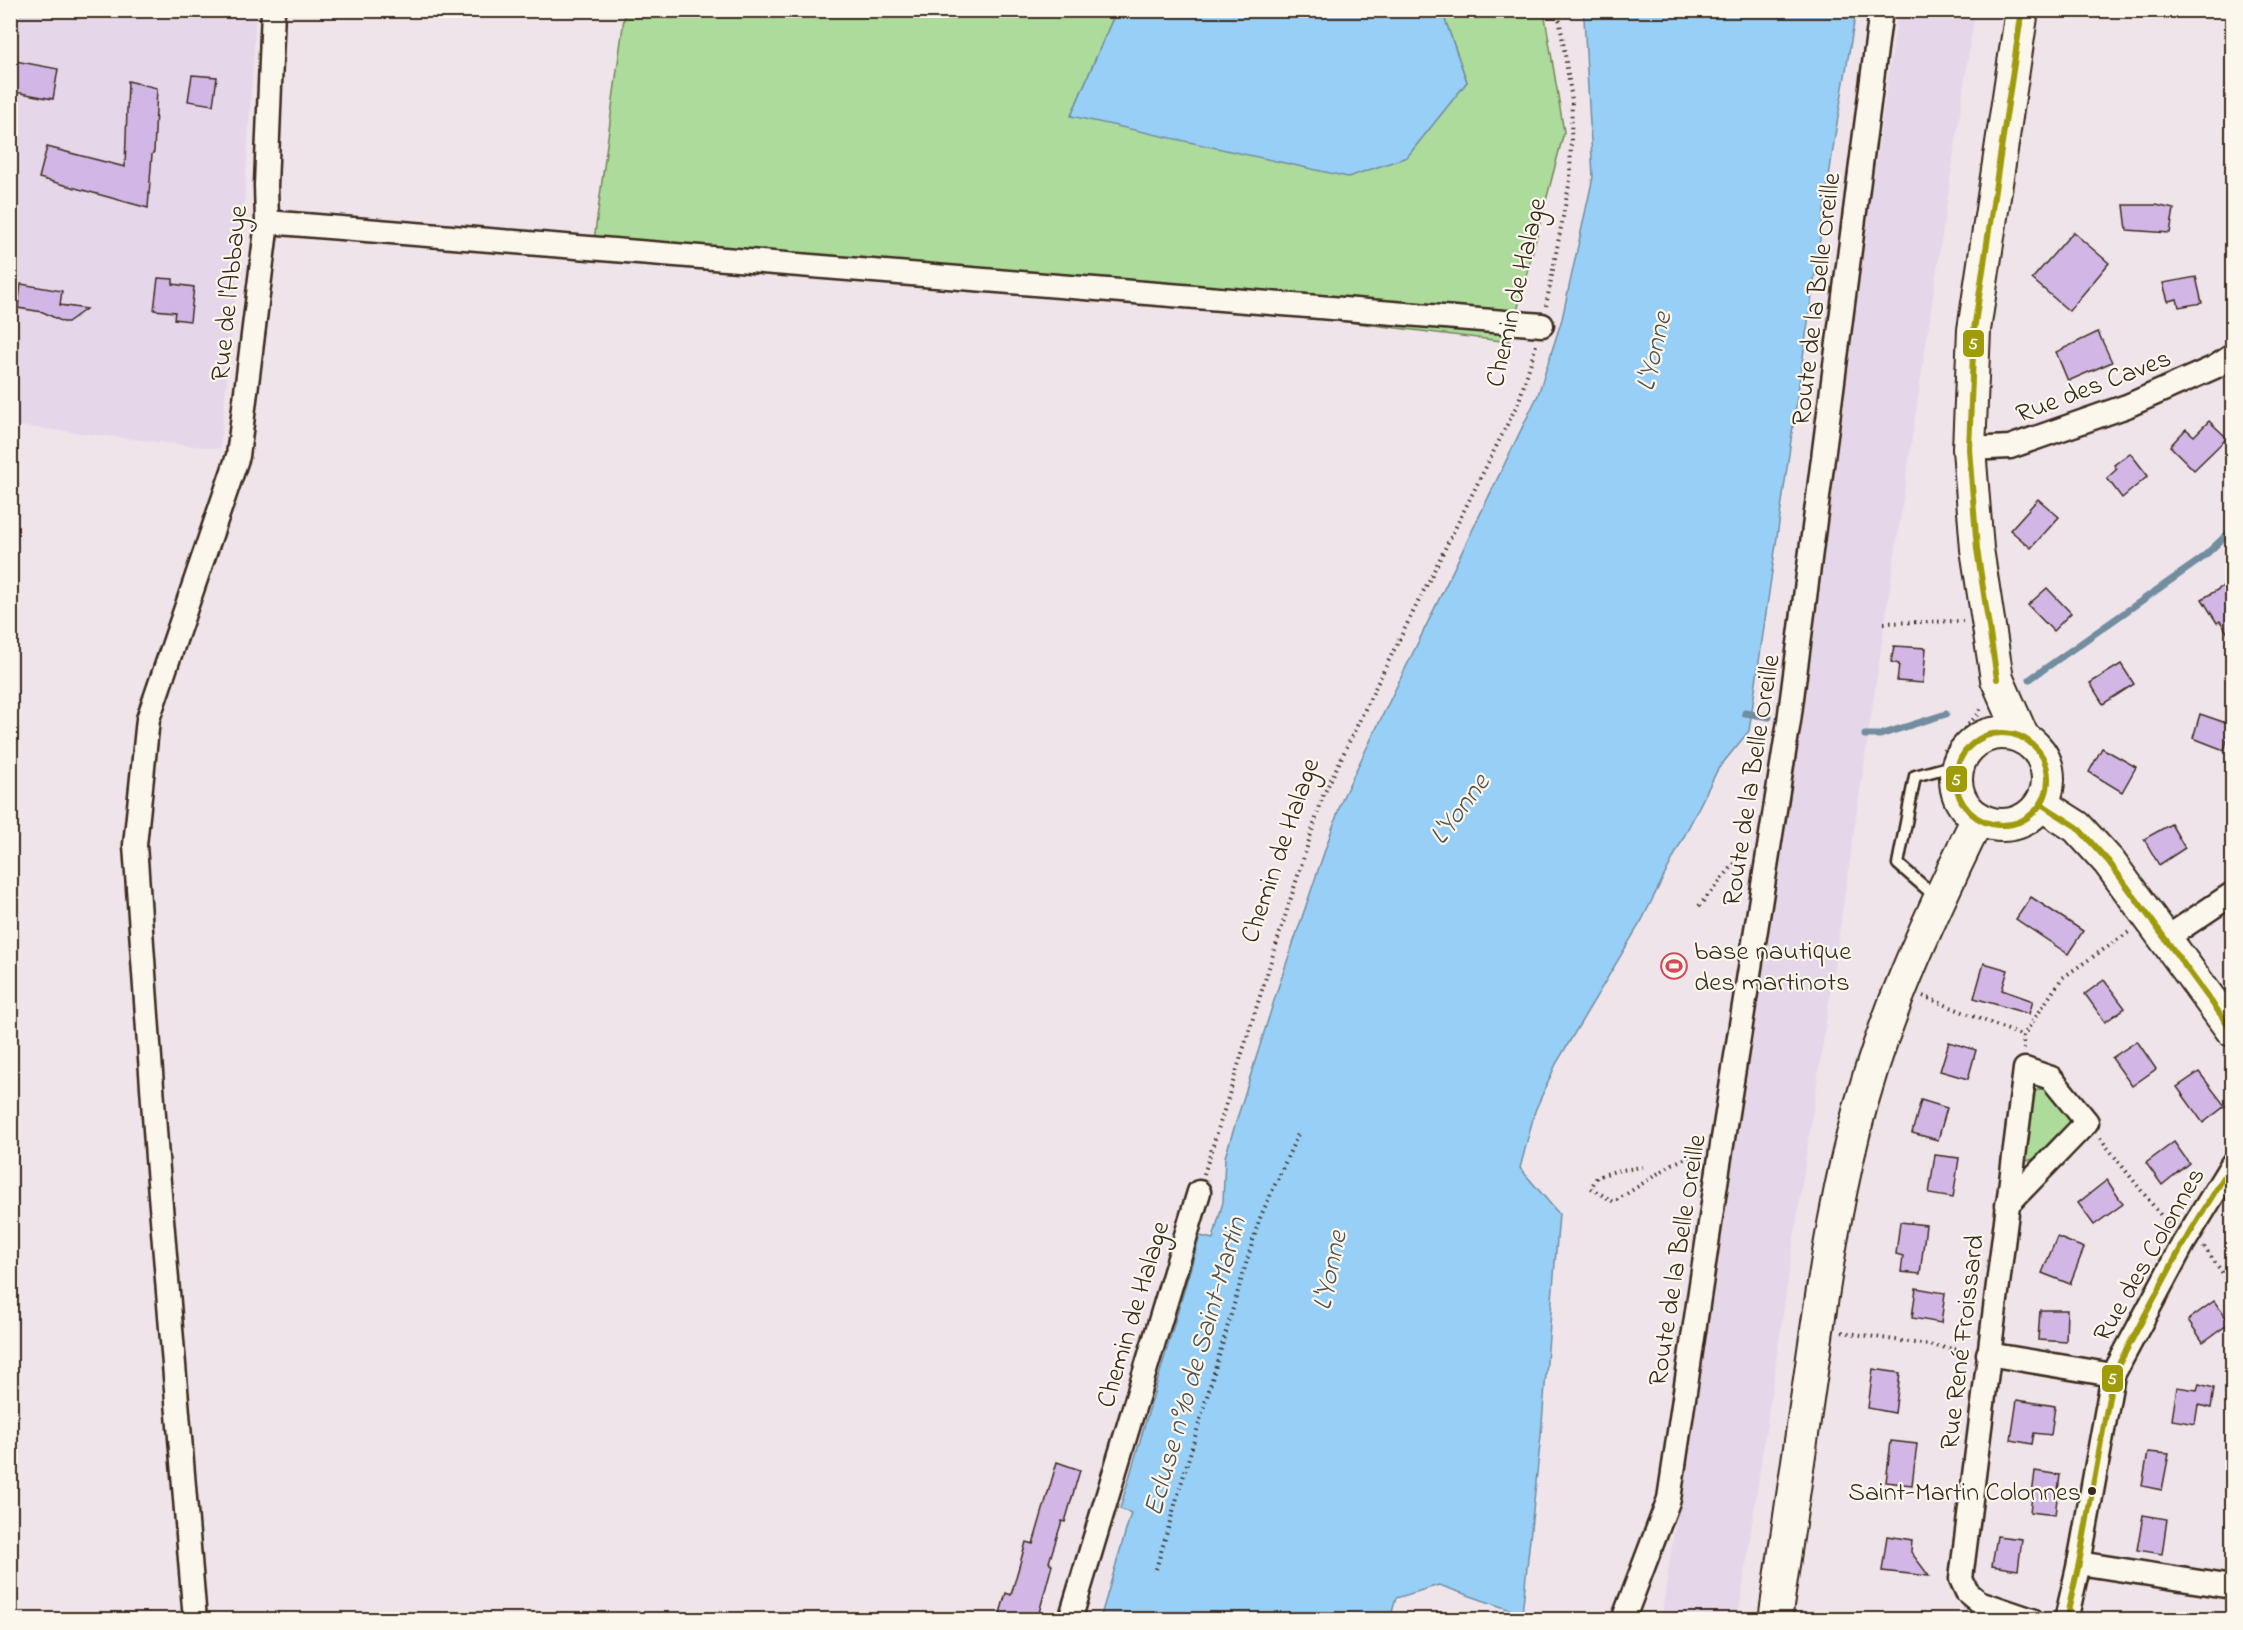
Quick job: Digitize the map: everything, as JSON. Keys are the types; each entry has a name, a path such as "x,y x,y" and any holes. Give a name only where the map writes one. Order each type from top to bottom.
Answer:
{"main road":[{"path":"2022,10 1974,330 1969,449 1976,539 1997,679 2023,738"},
{"path":"1979,739 1993,734 2009,733 2023,738 2036,747 2044,760 2049,775 2047,790 2041,804 2031,815 2019,822 2005,825 1991,824 1978,818 1967,808 1959,795 1956,779 1964,754 1979,739 1988,722 1997,679"},
{"path":"2041,804 2077,827 2109,862 2232,1030"},
{"path":"1775,1620 1817,1328 1853,1135 1873,1064 1900,987 1978,818"}],"street":[{"name":"Rue de l'Abbaye","path":"201,1619 157,1158 135,845 148,719 238,456 267,222 266,184 273,10"},
{"name":"Route de la Belle Oreille","path":"1623,1620 1669,1499 1791,709 1881,10"},
{"path":"267,222 1542,325"},
{"name":"Rue des Caves","path":"1969,449 2010,447 2127,406 2215,367 2232,356"},
{"path":"2157,928 2232,894"},
{"path":"2025,1069 2051,1078 2087,1122"},
{"name":"Rue René Froissard","path":"2025,1069 1961,1579 1967,1592 1979,1602 2032,1620"},
{"name":"Rue René Froissard","path":"2007,1205 2087,1122"},
{"name":"Rue des Colonnes","path":"2066,1620 2079,1563 2113,1375 2187,1237 2232,1164"},
{"name":"Chemin de Halage","path":"1070,1620 1199,1192"},
{"path":"1988,1354 2113,1375"},
{"path":"2079,1563 2232,1587"}],"lane":[{"path":"1939,899 1898,864 1915,776 1959,764"}],"path":[{"name":"Chemin de Halage","path":"1199,1192 1323,796 1519,401 1542,325 1570,180 1572,100 1558,10"},
{"path":"1884,623 1939,623 1988,619"},
{"path":"1699,906 1774,817"},
{"path":"2025,1069 2023,1036 2062,978 2157,928"},
{"path":"1900,987 2023,1036"},
{"path":"2087,1122 2232,1286"},
{"path":"1156,1569 1259,1220 1298,1134"},
{"path":"1643,1167 1615,1171 1597,1177 1591,1188 1614,1202 1674,1163 1723,1143"},
{"path":"1817,1328 1988,1354"}],"shaded area":[{"path":"11,11 256,11 244,206 220,449 11,425"},
{"path":"1898,11 1975,11 1738,1619 1661,1620"}],"green space":[{"path":"625,11 1116,11 1071,116 1467,82 1442,11 1544,11 1564,132 1509,342 1300,316 593,248"},
{"path":"2039,1089 2051,1090 2072,1112 2067,1128 2056,1143 2042,1154 2027,1161 2023,1158 2032,1094"}],"water":[{"path":"1116,11 1442,11 1467,82 1407,157 1348,177 1071,116"},
{"path":"1582,11 1856,11 1835,135 1749,731 1718,769 1642,920 1556,1064 1535,1111 1520,1168 1559,1214 1541,1435 1522,1614 1439,1585 1396,1598 1390,1619 1100,1619 1131,1513 1120,1509 1200,1236 1213,1239 1223,1202 1225,1157 1278,988 1343,797 1538,395 1562,319 1593,177"}],"building":[{"path":"10,60 58,69 53,99 10,91"},
{"path":"192,75 217,77 213,105 188,101"},
{"path":"128,81 157,88 148,208 39,178 47,147 125,167"},
{"path":"2124,205 2156,205 2174,209 2170,233 2127,230"},
{"path":"2073,232 2109,263 2069,311 2032,279"},
{"path":"2196,277 2202,303 2179,307 2177,299 2168,301 2163,283"},
{"path":"158,278 173,279 173,284 194,287 190,321 174,319 175,312 154,310"},
{"path":"21,284 62,291 60,305 86,309 68,322 63,322 43,312 18,308"},
{"path":"2098,332 2112,362 2068,381 2056,352"},
{"path":"2209,421 2227,438 2194,470 2170,446 2186,429 2194,436"},
{"path":"2130,453 2148,476 2122,498 2107,478 2117,469 2114,465"},
{"path":"2038,499 2059,517 2031,548 2010,530"},
{"path":"2225,585 2232,597 2232,640 2220,621 2217,623 2202,599"},
{"path":"2047,588 2071,613 2053,631 2028,605"},
{"path":"1894,646 1926,648 1923,683 1897,681 1899,664 1891,662"},
{"path":"2121,664 2134,684 2103,704 2090,683"},
{"path":"2200,714 2232,725 2224,750 2193,738"},
{"path":"2102,748 2136,767 2122,792 2089,772"},
{"path":"2171,824 2185,848 2159,865 2144,839"},
{"path":"2031,897 2083,931 2068,954 2016,919"},
{"path":"1984,963 2008,970 2002,990 2033,1001 2029,1014 1974,998"},
{"path":"2104,980 2125,1008 2105,1022 2085,994"},
{"path":"2137,1041 2156,1069 2132,1086 2112,1058"},
{"path":"1949,1042 1976,1050 1968,1079 1940,1071"},
{"path":"2199,1072 2225,1106 2203,1123 2177,1087"},
{"path":"1921,1100 1947,1108 1938,1140 1912,1133"},
{"path":"2174,1142 2189,1163 2162,1185 2146,1163"},
{"path":"1935,1155 1959,1158 1953,1198 1929,1194"},
{"path":"2107,1180 2123,1204 2094,1225 2078,1203"},
{"path":"1900,1222 1926,1225 1920,1274 1901,1272 1903,1256 1896,1254"},
{"path":"2057,1237 2084,1248 2070,1284 2042,1273"},
{"path":"1916,1288 1945,1293 1941,1323 1912,1318"},
{"path":"2214,1301 2230,1323 2203,1342 2188,1320"},
{"path":"2040,1310 2067,1310 2066,1342 2038,1340"},
{"path":"1873,1369 1900,1373 1895,1413 1868,1408"},
{"path":"2199,1384 2214,1388 2211,1408 2198,1405 2195,1424 2172,1420 2177,1387 2197,1390"},
{"path":"2017,1400 2055,1406 2051,1435 2034,1433 2032,1444 2011,1440"},
{"path":"1891,1441 1917,1444 1912,1485 1886,1482"},
{"path":"2148,1452 2169,1454 2162,1490 2142,1486"},
{"path":"1057,1462 1080,1470 1065,1522 1062,1521 1049,1562 1052,1565 1037,1620 998,1620 1006,1593 1011,1595 1026,1542 1033,1544"},
{"path":"2035,1471 2060,1475 2055,1515 2030,1512"},
{"path":"2143,1515 2167,1519 2162,1554 2137,1550"},
{"path":"1887,1536 1912,1540 1911,1552 1929,1576 1882,1571"},
{"path":"1997,1536 2022,1539 2018,1570 1992,1566"}],"waterway":[{"path":"2030,679 2201,559 2232,530"},
{"path":"1745,713 1769,717"},
{"path":"1865,735 1880,735 1946,714"}],"transit line":[{"name":"5","path":"1997,679 1977,549 1969,449 1974,330 2022,10"},
{"name":"5","path":"2002,733 2019,737 2034,747 2044,762 2048,779 2044,796 2034,811 2019,821 2002,825 1985,821 1970,811 1960,796 1956,779 1960,762 1970,747 1985,737 2002,733"},
{"name":"5","path":"2041,804 2077,827 2109,862 2232,1030"},
{"name":"5","path":"2066,1620 2079,1563 2113,1375 2183,1244 2232,1164"}],"place":[{"name":"base nautique des martinots","path":"1674,966"},
{"name":"Saint-Martin Colonnes","path":"2092,1491"}],"water label":[{"name":"L'Yonne","path":"1652,351"},
{"name":"L'Yonne","path":"1458,808"},
{"name":"L'Yonne","path":"1328,1270"},
{"name":"Ecluse n°10 de Saint-Martin","path":"1193,1366"}]}
